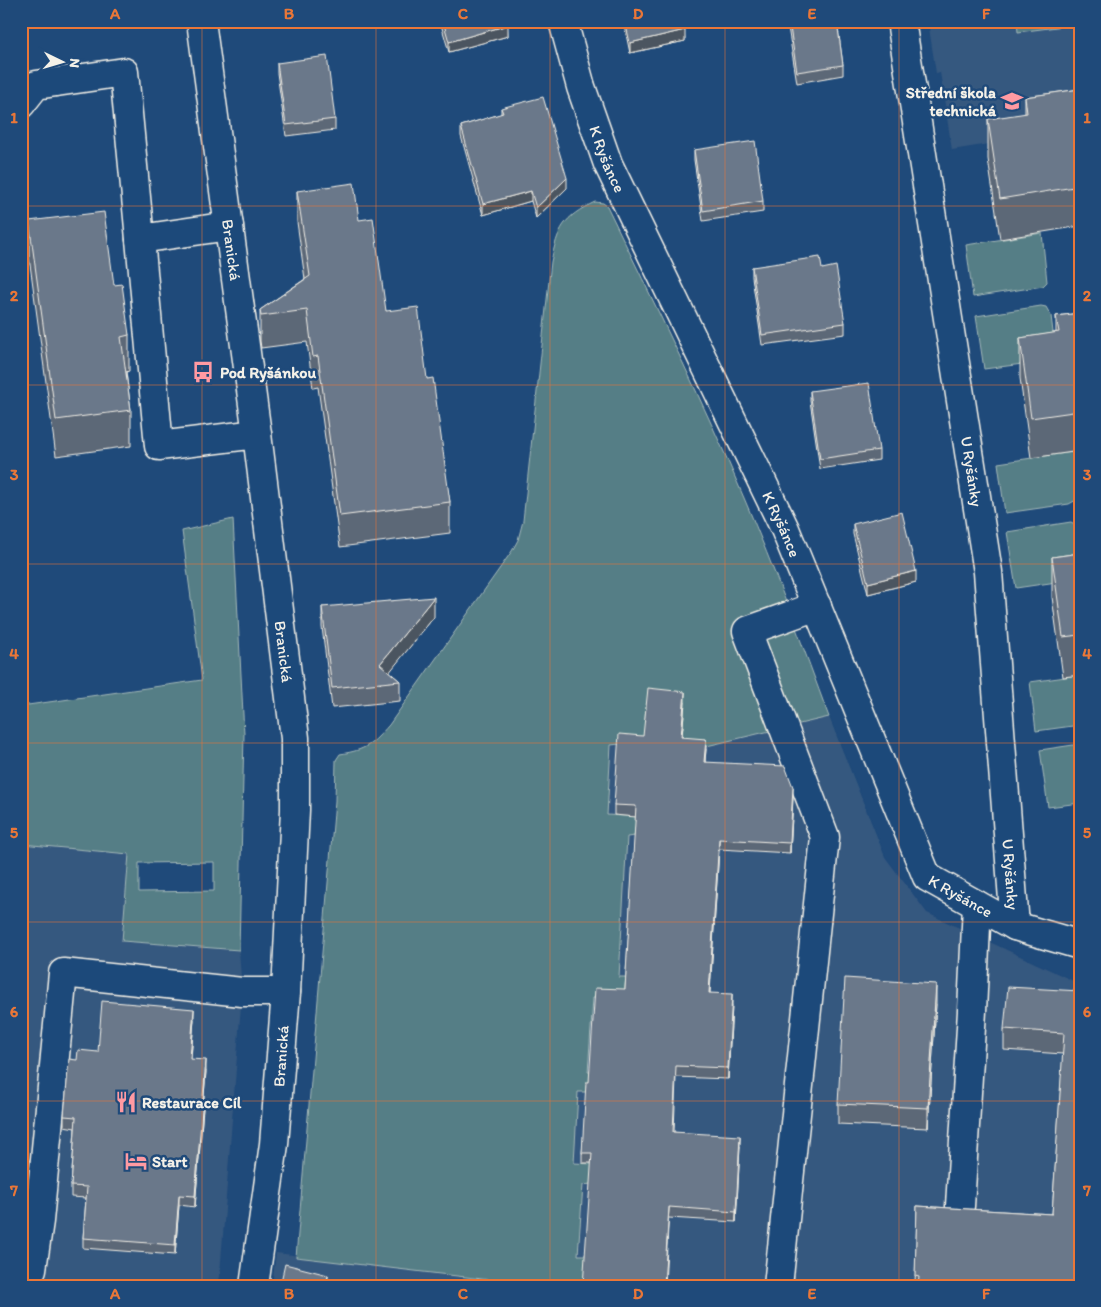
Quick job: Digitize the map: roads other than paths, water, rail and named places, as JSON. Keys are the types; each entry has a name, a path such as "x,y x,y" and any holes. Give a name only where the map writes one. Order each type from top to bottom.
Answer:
{"street":[{"name":"Branická","path":"202,21 228,226 258,434 294,738 295,810 286,992 274,1144 254,1286"},
{"name":"K Ryšánce","path":"563,21 581,88 608,164 785,529 927,877 1014,926 1080,945"},
{"name":"U Ryšánky","path":"901,21 988,572 1014,926"},
{"path":"21,104 36,85 124,72 159,446 258,434"},
{"path":"140,239 228,226"},
{"path":"778,1286 825,838 747,631 817,606"},
{"path":"960,1206 977,905"},
{"path":"32,1269 39,1221 63,973 242,992 286,992"}],"place":[{"name":"Střední škola technická","path":"1012,101"},
{"name":"Pod Ryšánkou","path":"203,372"},
{"name":"Restaurace Cíl","path":"126,1102"},
{"name":"Start","path":"136,1161"}]}
